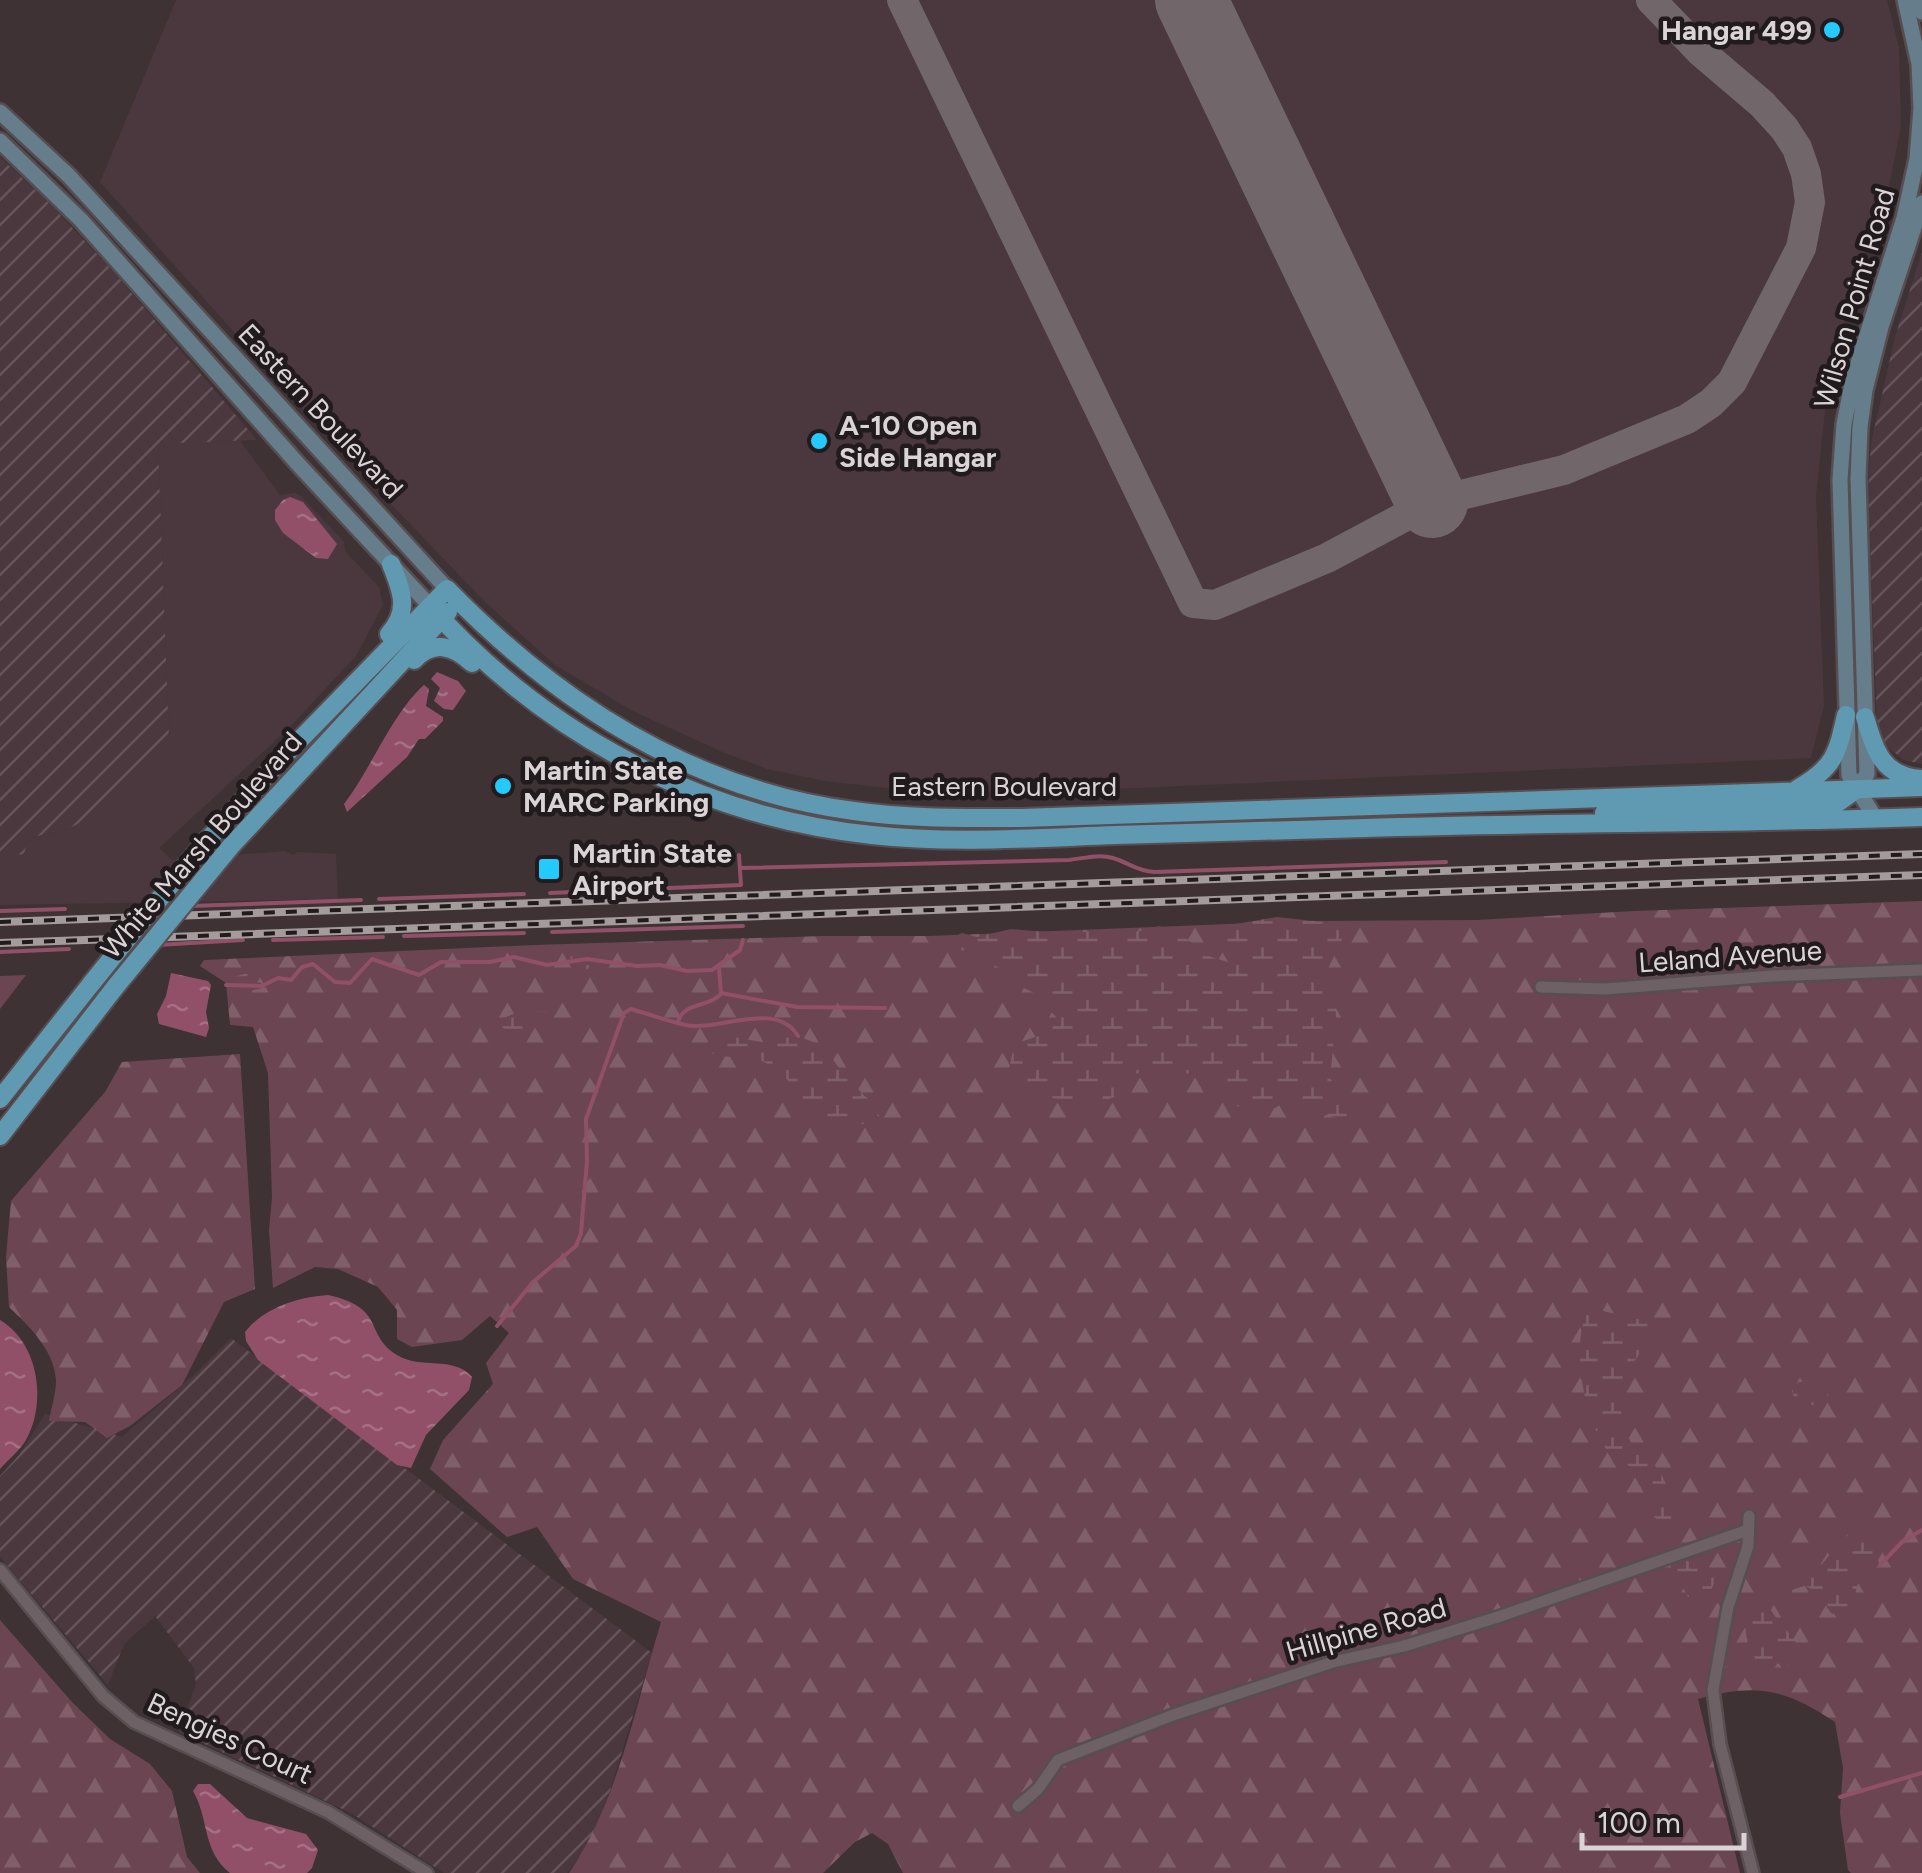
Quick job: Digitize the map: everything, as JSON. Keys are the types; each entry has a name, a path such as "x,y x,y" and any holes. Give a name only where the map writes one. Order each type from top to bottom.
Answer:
{"main road":[{"path":"358,679 364,661 401,617 404,600 391,564"},
{"name":"White Marsh Boulevard","path":"0,1136 231,846 344,723 453,595"},
{"name":"Eastern Boulevard","path":"453,595 538,674 628,734 726,779 849,811 910,817 1022,818 1857,789 1922,783"},
{"name":"White Marsh Boulevard","path":"0,1099 203,846 358,679 436,613"},
{"name":"Eastern Boulevard","path":"436,613 504,680 583,737 658,778 728,804 845,832 969,840 1500,824 1701,824 1922,817"},
{"path":"344,723 360,716 431,646 450,648 485,675 504,680"},
{"path":"1856,716 1886,767 1922,783"},
{"path":"1794,790 1828,768 1856,716"},
{"path":"1500,824 1536,816 1839,802 1857,789"}],"street":[{"name":"Wilson Point Road","path":"1856,716 1840,472 1852,379 1904,218 1917,159 1919,64 1905,0"},
{"path":"1919,0 1922,12"},
{"name":"Eastern Boulevard","path":"0,112 70,176 453,595"},
{"name":"Eastern Boulevard","path":"0,141 82,220 436,613"},
{"name":"Wilson Point Road","path":"1875,818 1849,775 1856,716 1858,472 1870,368 1922,203"},
{"path":"1840,472 1858,472"},
{"name":"Leland Avenue","path":"1540,987 1605,989 1922,970"},
{"name":"Hillpine Road","path":"1018,1806 1038,1789 1058,1760 1156,1722 1332,1662 1404,1646 1498,1617 1749,1523 1748,1546 1725,1622 1713,1690 1720,1744 1753,1873"},
{"name":"Bengies Court","path":"0,1570 104,1696 134,1722 328,1812 427,1873"}],"shaded area":[{"name":"Martin State Airport","path":"176,0 1887,0 1899,48 1901,126 1889,186 1851,293 1826,400 1816,496 1824,706 1811,758 1138,788 930,793 825,781 767,769 633,711 555,665 485,602 344,455 100,182"},
{"path":"0,157 112,270 257,440 158,444 169,738 132,786 95,816 67,829 29,838 24,854 0,858"},
{"path":"1922,252 1922,764 1904,760 1885,745 1877,723 1868,490 1871,443 1895,337"},
{"path":"240,441 280,495 295,493 302,497 344,542 345,551 379,587 383,605 356,656 288,729 159,848 172,860 285,851 294,855 336,854 338,899 0,905 0,858 24,853 29,838 67,829 169,738 158,443"},
{"path":"231,1338 652,1653 590,1843 567,1873 444,1873 351,1813 179,1732 196,1684 194,1668 155,1616 124,1644 108,1685 0,1557 0,1476 19,1455 45,1414 122,1437"}],"green space":[{"path":"1922,901 1922,1873 1848,1870 1840,1813 1843,1768 1835,1722 1801,1702 1753,1690 1698,1699 1740,1873 903,1873 888,1844 872,1833 855,1842 823,1873 569,1873 613,1784 661,1622 573,1579 537,1527 507,1537 430,1469 443,1440 493,1384 486,1363 509,1333 490,1316 462,1340 412,1347 397,1339 397,1310 378,1287 338,1269 315,1267 273,1288 268,1073 253,1027 230,1025 226,983 200,966 204,960 534,945 930,936 1305,921 1477,920"},
{"path":"1277,917 1332,923 1344,935 1326,973 1335,995 1336,1020 1330,1077 1347,1116 1342,1120 1311,1110 1293,1099 1264,1112 1246,1110 1201,1079 1175,1071 1130,1075 1114,1097 1097,1103 1023,1095 1010,1077 1014,1050 1017,1043 1051,1032 1056,1017 1034,993 1010,981 1000,968 957,948 958,935 962,933 977,937 1011,929 1072,934 1097,930 1125,935 1159,926 1180,934 1211,957 1228,962 1236,955 1224,943 1230,925"},
{"path":"591,946 593,965 586,970 575,969 570,962 571,952"},
{"path":"248,974 250,981 268,984 267,987 228,996 228,979"},
{"path":"26,975 0,1009 0,976"},
{"path":"550,1011 521,1032 493,1026 516,1013"},
{"path":"723,1035 761,1042 798,1036 823,1046 882,1120 871,1125 821,1119 771,1066 706,1050 708,1042"},
{"path":"240,1054 255,1289 224,1302 182,1385 130,1426 107,1438 85,1422 49,1421 55,1370 46,1349 9,1307 6,1257 11,1201 105,1092 122,1062"},
{"path":"1588,1310 1646,1321 1651,1331 1623,1382 1620,1401 1630,1441 1656,1467 1669,1493 1670,1524 1664,1541 1640,1473 1607,1450 1586,1402 1580,1343"},
{"path":"1811,1381 1828,1393 1828,1401 1822,1405 1795,1405 1792,1387"},
{"path":"1869,1527 1880,1565 1860,1578 1852,1603 1841,1613 1832,1614 1814,1590 1805,1586 1780,1597 1771,1610 1800,1648 1802,1664 1798,1672 1783,1662 1777,1664 1769,1677 1762,1674 1747,1641 1745,1623 1751,1607 1802,1571 1822,1564 1853,1528"},
{"path":"1684,1560 1705,1565 1715,1580 1711,1591 1700,1598 1688,1597 1675,1572"},
{"path":"0,1620 72,1702 110,1739 150,1764 172,1791 187,1857 200,1873 0,1873"}],"water":[{"path":"290,497 303,502 337,544 328,559 316,558 283,533 275,520 275,510"},
{"path":"437,672 458,681 466,691 453,710 434,701 440,688 431,679"},
{"path":"424,685 429,689 426,706 443,721 425,739 419,739 407,757 347,812 344,804 402,710"},
{"path":"171,973 211,985 206,1037 159,1024 157,1014"},
{"path":"328,1295 359,1307 380,1339 397,1355 416,1362 456,1366 472,1377 469,1390 426,1435 411,1468 397,1465 258,1360 246,1341 245,1332 272,1310 305,1298"},
{"path":"0,1320 13,1330 31,1358 37,1391 33,1425 26,1440 0,1469"},
{"path":"198,1784 210,1784 247,1818 306,1834 318,1850 312,1868 307,1873 230,1873 210,1845 193,1791"}],"waterway":[{"path":"550,893 741,885 739,855"},
{"path":"740,868 1069,860 1097,856 1154,872 1446,862"},
{"path":"379,899 524,894"},
{"path":"190,906 361,900"},
{"path":"0,911 65,909"},
{"path":"552,932 743,926"},
{"path":"404,936 524,933"},
{"path":"273,940 383,937"},
{"path":"157,945 243,940"},
{"path":"226,985 262,986 278,978 291,980 302,967 313,964 335,982 350,983 372,959 419,975 441,962 490,962 514,957 547,965 587,959 687,971 712,970 740,950 743,940"},
{"path":"0,952 69,949"},
{"path":"719,968 721,993"},
{"path":"721,993 797,1007 885,1008"},
{"path":"678,1022 685,1011 721,994"},
{"path":"497,1326 533,1282 576,1246 581,1233 587,1161 586,1119 624,1013 631,1009 698,1026 761,1018 788,1025 798,1036"},
{"path":"1880,1565 1903,1541 1922,1530"},
{"path":"1840,1797 1922,1773"}],"taxiway":[{"path":"902,0 1193,603 1215,605 1327,558 1432,502 1564,470 1687,419 1732,382 1801,248 1810,202 1806,174 1797,148 1784,128 1651,0"}],"runway":[{"path":"1191,0 1432,502"}],"railway":[{"path":"0,922 1922,854"},
{"path":"0,943 1922,875"}],"place":[{"name":"Hangar 499","path":"1832,30"},
{"name":"A-10 Open Side Hangar","path":"819,441"},
{"name":"Martin State MARC Parking","path":"503,786"},
{"name":"Martin State Airport","path":"549,869"}]}
